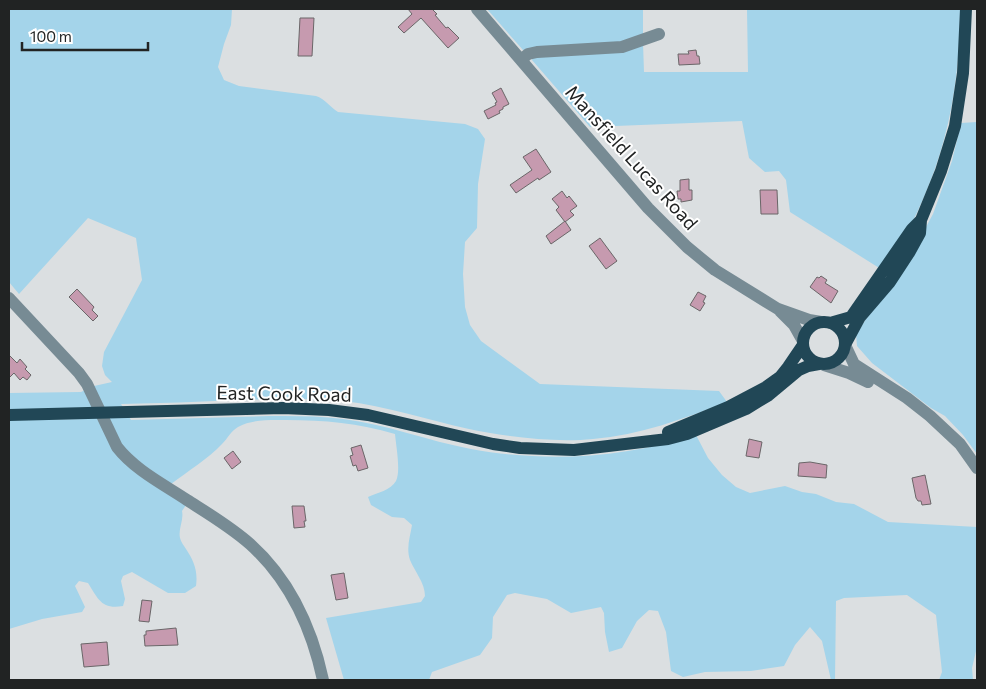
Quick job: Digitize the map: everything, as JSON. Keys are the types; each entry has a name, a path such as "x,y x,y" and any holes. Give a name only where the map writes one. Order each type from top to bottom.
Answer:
{"main road":[{"path":"921,220 912,229 851,316 809,328 803,343 808,357 821,364 836,362 844,352 860,317 890,282 920,233 921,220 941,171 955,126 964,66 966,9"},
{"path":"825,322 841,330 846,345"},
{"name":"East Cook Road","path":"645,441 707,417 766,387 780,377 788,368 803,343"},
{"name":"East Cook Road","path":"9,415 283,408 329,410 368,415 470,440 520,448 574,450 687,434 726,418 769,395 799,370 821,364"}],"street":[{"name":"Mansfield Lucas Road","path":"476,9 648,208 676,237 715,270 778,309 809,320 825,322"},
{"path":"521,60 528,54 537,52 622,47 659,34"},
{"path":"9,298 79,373 87,384 117,447 124,456 144,472 236,532 250,544 280,577 302,615 313,642 323,680"},
{"name":"Mansfield Lucas Road","path":"778,309 794,325 803,343"},
{"path":"846,345 854,364 907,398 950,434 977,468"},
{"path":"821,364 849,373 907,398"}],"shaded area":[{"path":"9,9 232,9 231,25 218,67 224,80 239,86 316,96 338,112 465,124 478,129 485,139 478,184 477,228 465,242 463,274 465,307 470,325 481,341 540,384 719,391 727,402 644,430 610,437 579,440 547,440 499,434 469,429 375,406 318,399 121,404 131,420 276,416 343,419 359,421 471,449 528,456 556,457 585,456 641,449 696,435 708,458 722,475 736,487 750,493 785,486 802,492 816,494 836,502 854,504 888,522 977,527 977,647 972,668 973,680 939,680 942,672 936,615 907,595 844,598 836,601 835,680 831,680 822,641 810,627 795,645 784,666 751,671 705,672 683,677 671,671 666,632 658,611 649,610 637,621 622,648 609,652 604,613 601,607 571,613 547,599 515,593 507,595 493,617 492,638 480,655 432,672 429,680 344,680 326,618 421,602 425,596 425,591 410,560 408,551 412,525 404,518 392,517 371,505 368,497 387,489 396,481 398,465 395,434 355,425 314,421 267,420 243,424 233,431 211,455 171,484 186,505 182,511 180,538 195,566 196,586 185,593 168,593 132,572 123,576 121,581 125,599 123,606 116,607 105,605 88,583 79,581 75,586 85,607 82,612 42,619 9,629 9,420 86,419 9,409 9,393 81,392 94,386 112,382 105,375 102,366 104,352 142,280 136,238 88,218 19,294 9,282"},
{"path":"487,9 643,9 643,37 630,42 523,50"},
{"path":"747,9 960,9 956,80 942,146 932,178 919,209 884,271 790,212 786,180 779,171 765,172 749,158 742,121 590,127 532,60 533,56 643,43 644,72 748,72"},
{"path":"977,122 977,454 963,435 945,416 931,408 872,363 857,346 856,334 919,240 933,214 952,161 961,123"}],"building":[{"path":"408,9 432,9 446,28 448,27 459,38 448,48 421,18 404,33 398,27 412,14"},
{"path":"300,18 314,18 312,56 298,56"},
{"path":"696,50 700,64 679,65 678,54 689,54 688,51"},
{"path":"501,88 509,104 499,111 500,113 488,119 484,111 496,105 495,103 497,102 492,93"},
{"path":"536,149 551,172 539,180 538,178 516,193 510,185 532,170 523,157"},
{"path":"689,179 689,190 692,190 692,200 681,202 681,199 678,199 677,191 680,191 680,180"},
{"path":"760,190 777,190 778,214 761,214"},
{"path":"562,191 577,206 570,211 574,215 565,222 556,210 559,207 552,199"},
{"path":"565,221 571,230 551,244 546,236"},
{"path":"600,238 617,261 606,269 589,246"},
{"path":"821,276 827,280 825,283 838,291 831,303 810,287 817,277"},
{"path":"77,289 94,307 92,310 98,316 93,321 69,297"},
{"path":"698,292 706,296 703,302 705,303 700,311 690,305"},
{"path":"9,355 17,363 20,359 27,367 25,369 31,375 27,380 23,377 20,380 14,373 9,378"},
{"path":"749,439 762,442 759,458 746,456"},
{"path":"361,445 368,468 358,471 356,465 353,466 350,456 353,455 351,448"},
{"path":"233,451 241,462 232,469 224,458"},
{"path":"810,462 827,465 826,478 798,476 799,463"},
{"path":"925,475 931,504 922,505 921,501 918,501 916,498 912,478"},
{"path":"292,506 304,506 305,527 294,528"},
{"path":"344,573 348,598 336,600 331,575"},
{"path":"142,600 152,601 149,622 139,621"},
{"path":"176,628 178,645 145,646 144,635 146,635 146,631"},
{"path":"107,642 109,665 84,667 81,644"}]}
